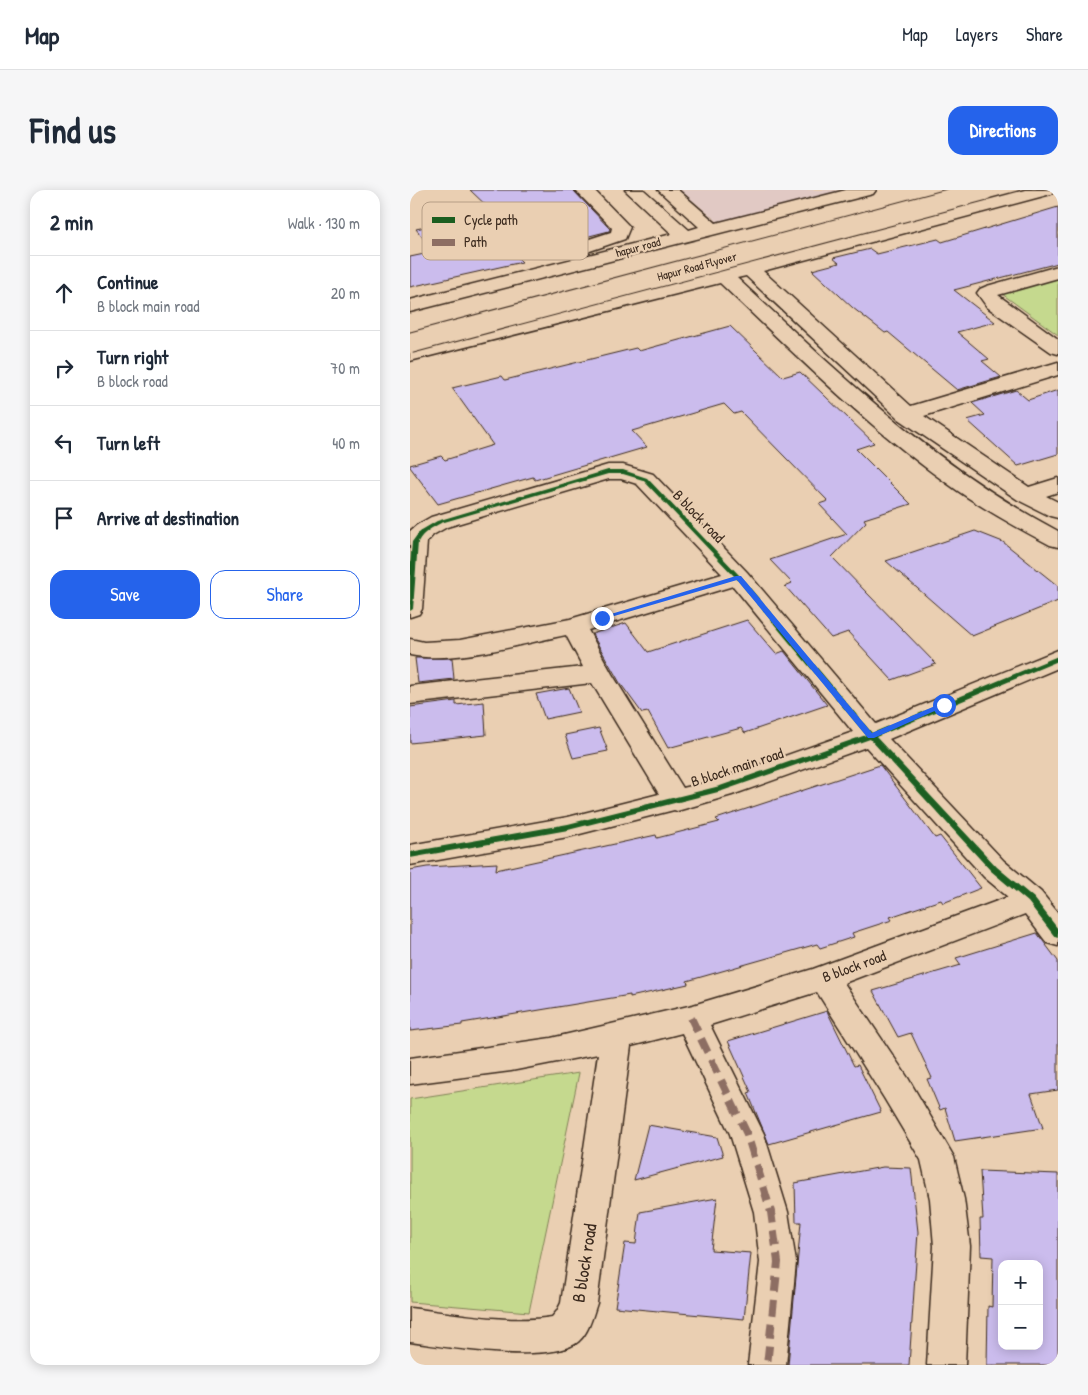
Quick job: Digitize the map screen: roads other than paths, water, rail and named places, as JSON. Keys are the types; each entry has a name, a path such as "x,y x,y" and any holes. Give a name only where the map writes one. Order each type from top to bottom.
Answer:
{"street":[{"path":"584,190 621,227 619,235 588,246"},
{"path":"634,190 684,235"},
{"path":"667,190 711,228"},
{"name":"hapur road","path":"410,306 442,298 444,290 454,282 479,275 507,269 520,269 538,273 867,190"},
{"name":"Hapur Road Flyover","path":"410,324 927,190"},
{"name":"Hapur Road Flyover","path":"410,343 984,190"},
{"path":"410,355 667,291 1045,190"},
{"path":"760,216 809,254"},
{"path":"624,251 667,291"},
{"path":"750,269 907,414 1046,492 1058,511"},
{"path":"1058,272 987,293 994,303 1058,348"},
{"path":"724,276 900,437 980,496 1058,540"},
{"path":"907,414 1058,368"},
{"name":"B block road","path":"410,609 415,542 418,535 426,528 439,522 608,472 623,472 645,479 738,577 871,736 994,868 1031,900 1058,935"},
{"path":"410,647 424,650 460,648 573,626 738,577"},
{"path":"573,626 599,674 676,801"},
{"name":"B block main road","path":"410,855 568,827 722,788 871,736 1055,662"},
{"path":"410,695 599,674"},
{"name":"B block road","path":"410,1071 498,1060 616,1038 691,1018 824,977 1031,900"},
{"path":"824,977 906,1103 937,1157 947,1199 952,1246 946,1365"},
{"path":"691,1018 747,1134 771,1212 778,1262 767,1365"},
{"name":"B block road","path":"410,1325 533,1337 561,1333 573,1320 579,1303 616,1038"}]}
